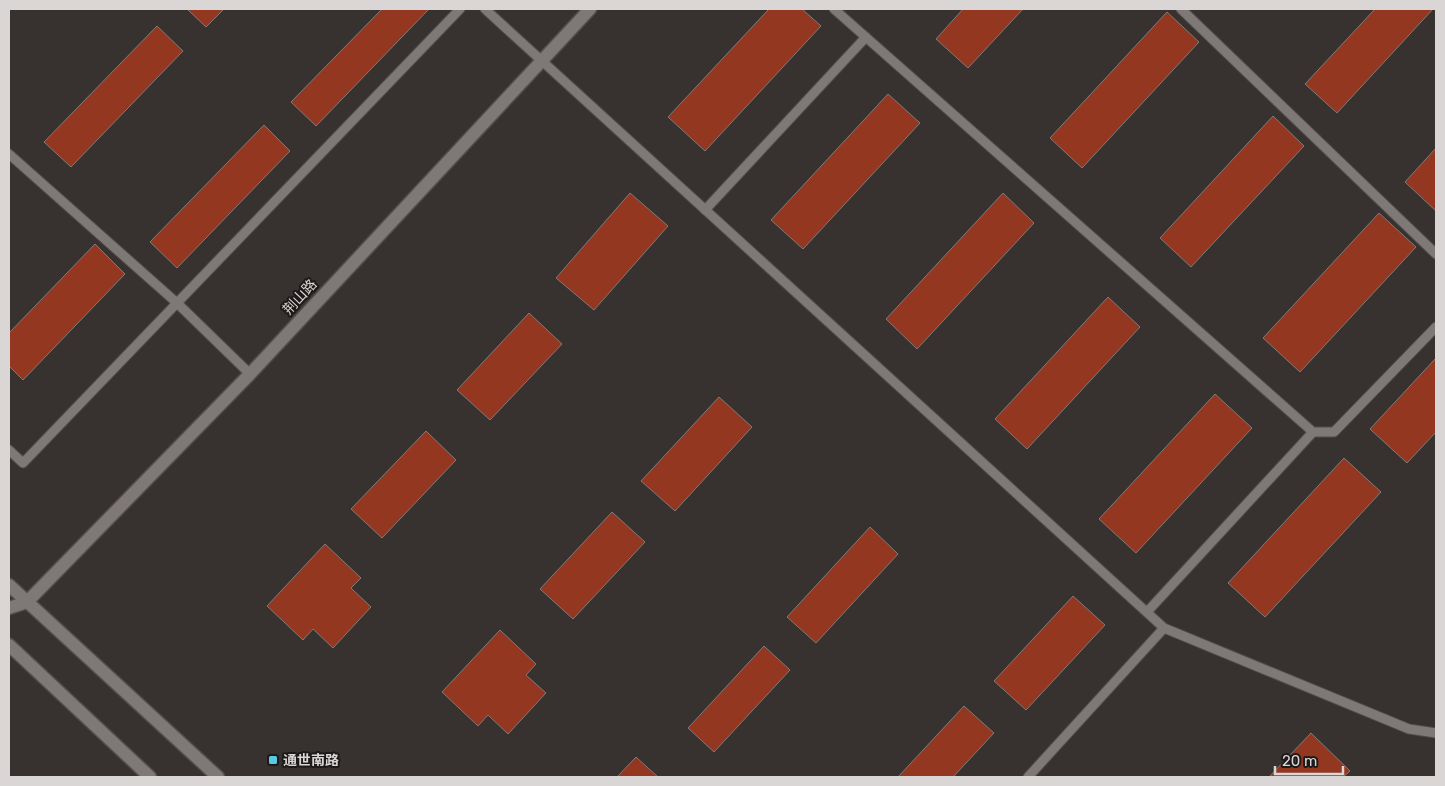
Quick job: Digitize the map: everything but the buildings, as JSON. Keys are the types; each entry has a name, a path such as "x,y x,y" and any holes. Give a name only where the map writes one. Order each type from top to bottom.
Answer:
{"street":[{"name":"荆山路","path":"26,602 250,374 590,9"},
{"path":"9,585 218,777"},
{"path":"9,608 26,602"},
{"path":"9,645 150,777"}],"lane":[{"path":"9,450 23,463 460,9"},
{"path":"484,9 1164,628 1409,729 1436,733"},
{"path":"834,9 1313,432 1334,432 1436,327"},
{"path":"1182,9 1436,254"},
{"path":"705,210 866,37"},
{"path":"9,154 177,303 250,374"},
{"path":"1147,612 1313,432"},
{"path":"1028,777 1164,628"}],"place":[{"name":"通世南路","path":"273,760"}]}
